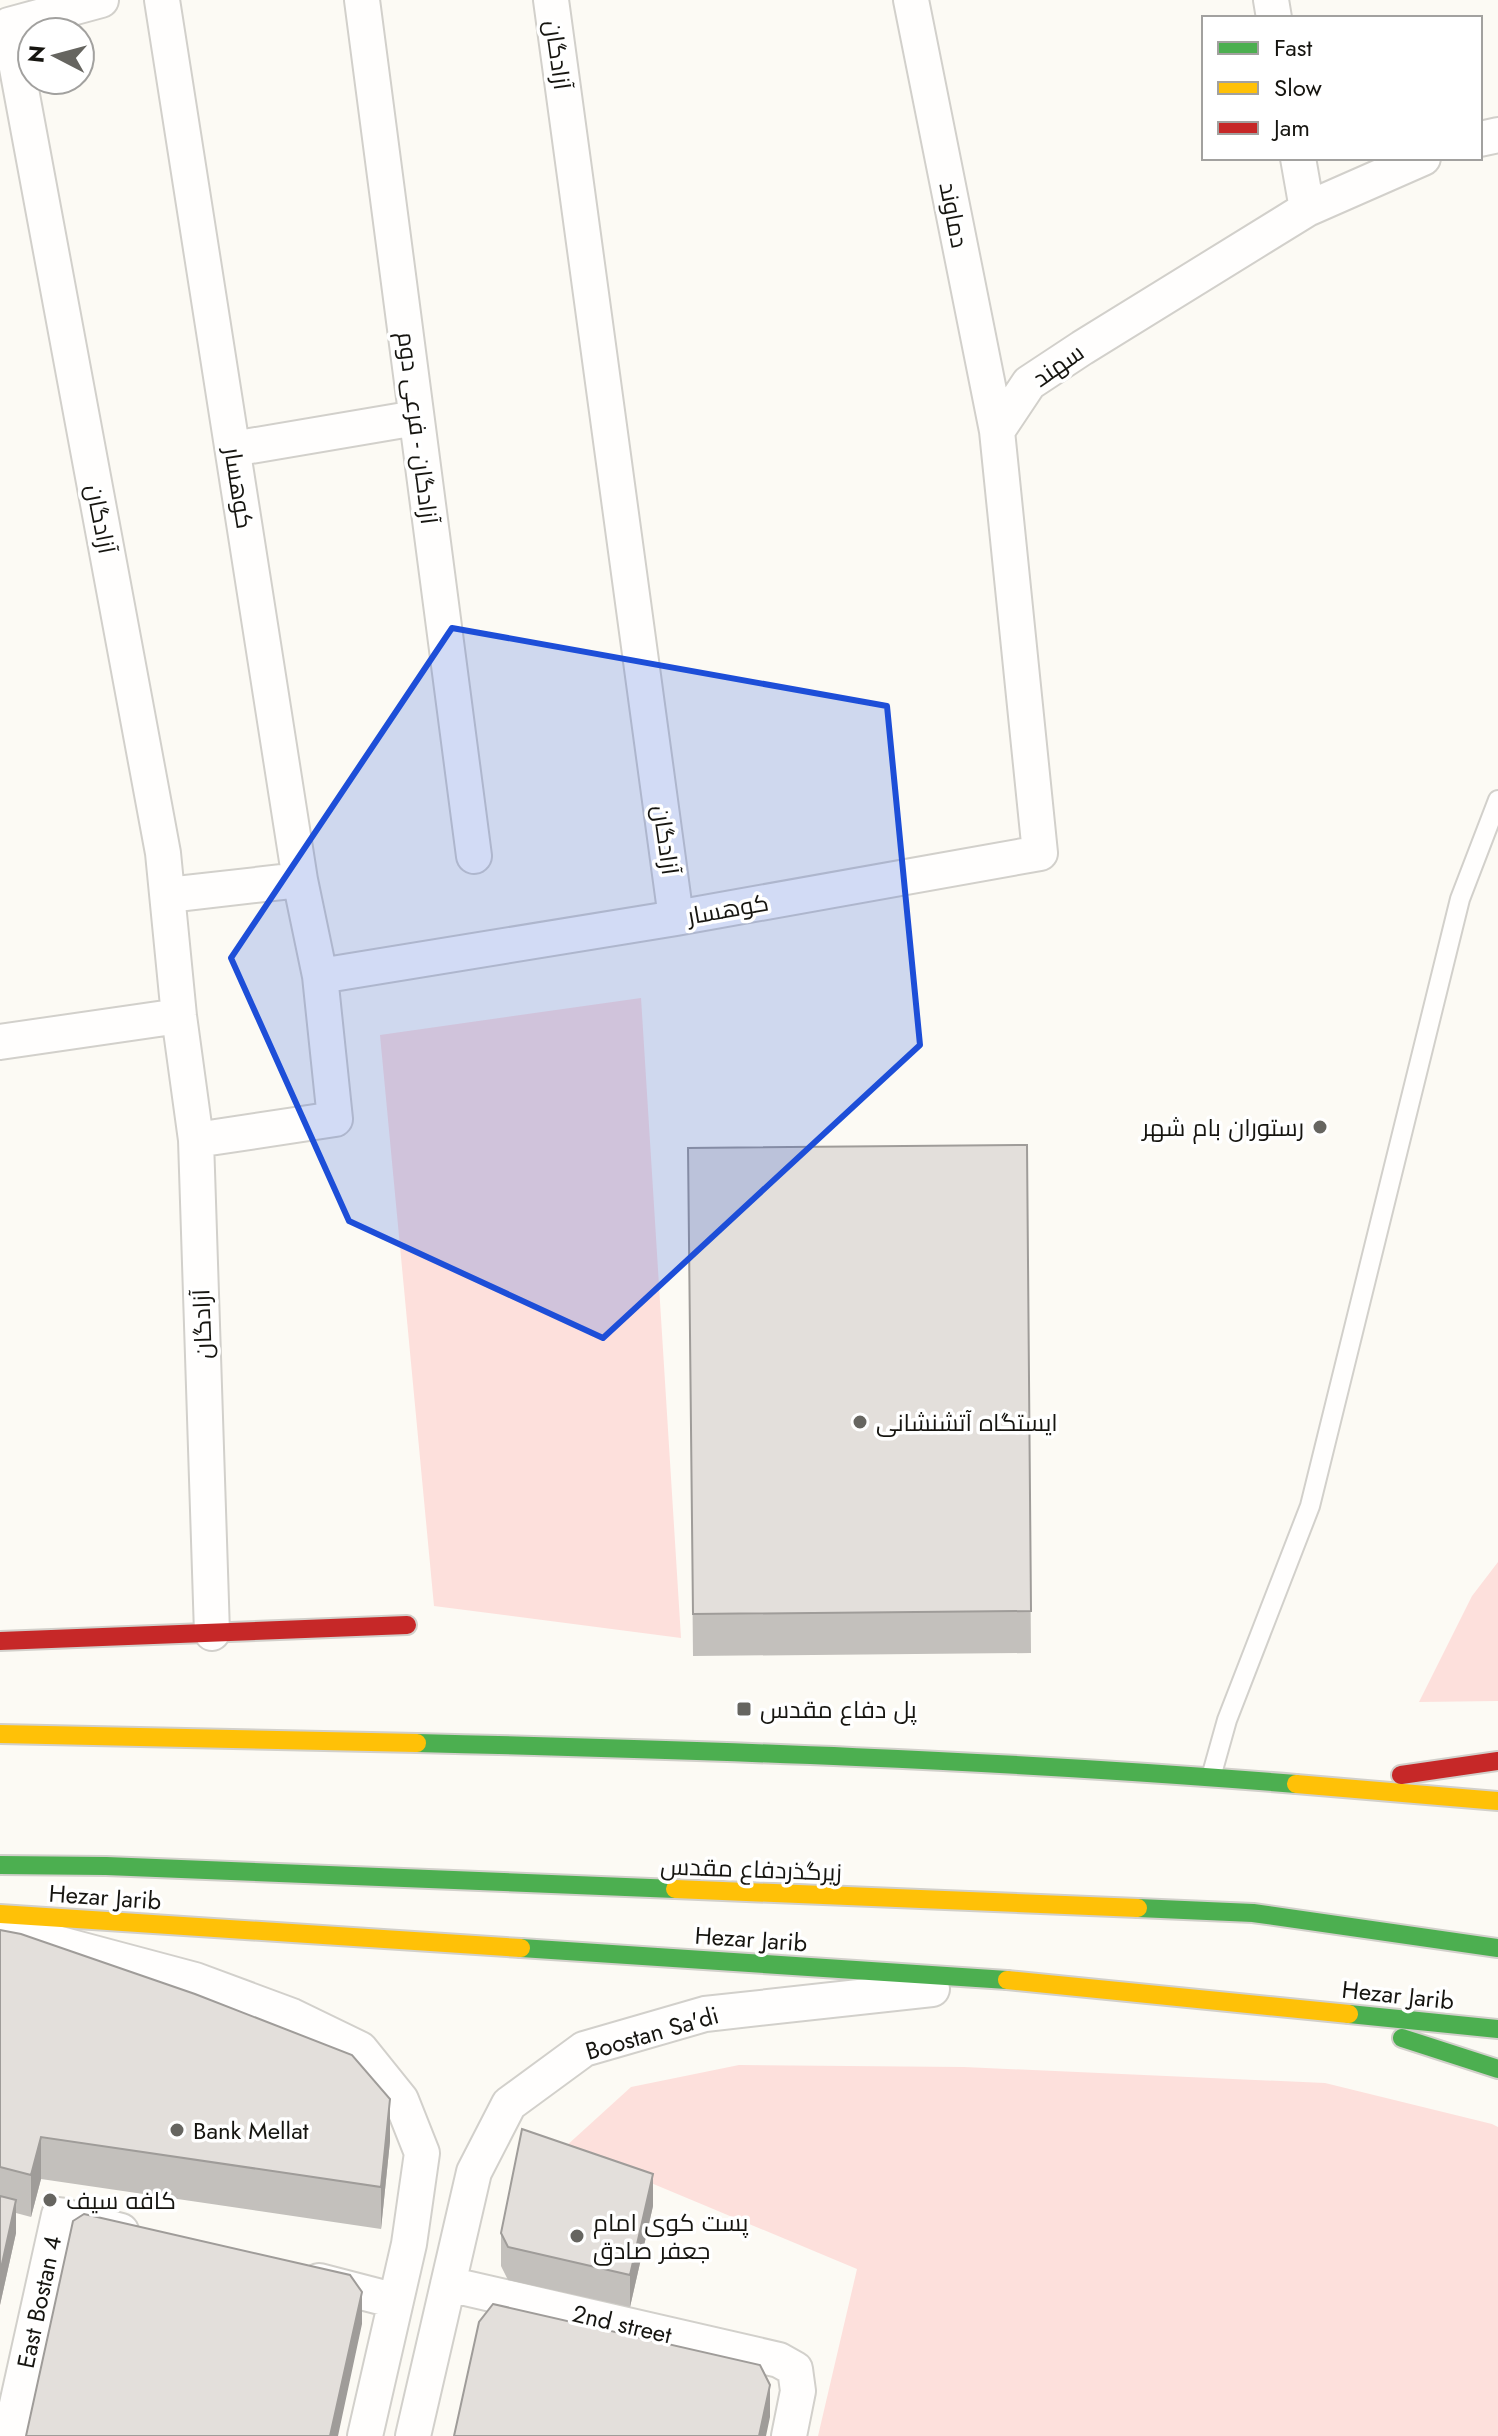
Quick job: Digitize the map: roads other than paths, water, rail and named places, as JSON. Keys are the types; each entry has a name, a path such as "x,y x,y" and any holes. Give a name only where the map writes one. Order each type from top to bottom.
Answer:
{"main road":[{"path":"0,1641 407,1625"},
{"path":"14,1714 56,1735"},
{"path":"0,1734 714,1749 1211,1777 1498,1801"},
{"path":"1328,1787 1498,1761"},
{"name":"زیرگذردفاع مقدس","path":"0,1865 122,1867 1253,1913 1498,1948"},
{"name":"Hezar Jarib","path":"0,1914 1014,1980 1498,2029"},
{"path":"1316,2011 1498,2069"}],"street":[{"name":"آزادگان","path":"101,0 9,25 163,853 179,1016 196,1140 212,1633"},
{"name":"کوهسار","path":"162,0 300,880 320,976 335,1119 196,1140"},
{"name":"آزادگان - فرعی دوم","path":"362,0 474,856"},
{"name":"آزادگان","path":"551,0 676,918"},
{"name":"دماوند","path":"911,0 997,431"},
{"path":"1298,160 1307,209"},
{"name":"سهند","path":"997,431 1029,383 1307,209 1418,160"},
{"path":"233,449 416,418"},
{"name":"کوهسار","path":"320,976 676,918 1040,853 997,431"},
{"path":"168,895 300,880"},
{"path":"0,1042 179,1016"},
{"path":"0,1928 195,1980 292,2016 360,2049 401,2100 422,2153 409,2244 365,2436"},
{"name":"Boostan Sa'di","path":"413,2436 474,2172 509,2104 584,2049 705,2014 1014,1980"},
{"name":"East Bostan 4","path":"10,2436 59,2215 151,2238"},
{"path":"289,2274 396,2301"},
{"name":"2nd street","path":"448,2284 779,2360 795,2369 798,2391 789,2436"}],"lane":[{"path":"1211,1777 1227,1720 1310,1506 1460,899 1498,800"}],"place":[{"name":"رستوران بام شهر","path":"1320,1127"},
{"name":"ایستگاه آتشنشانی","path":"860,1422"},
{"name":"پل دفاع مقدس","path":"744,1709"},
{"name":"Bank Mellat","path":"177,2130"},
{"name":"کافه سیف","path":"50,2200"},
{"name":"پست کوی امام جعفر صادق","path":"577,2236"}]}
